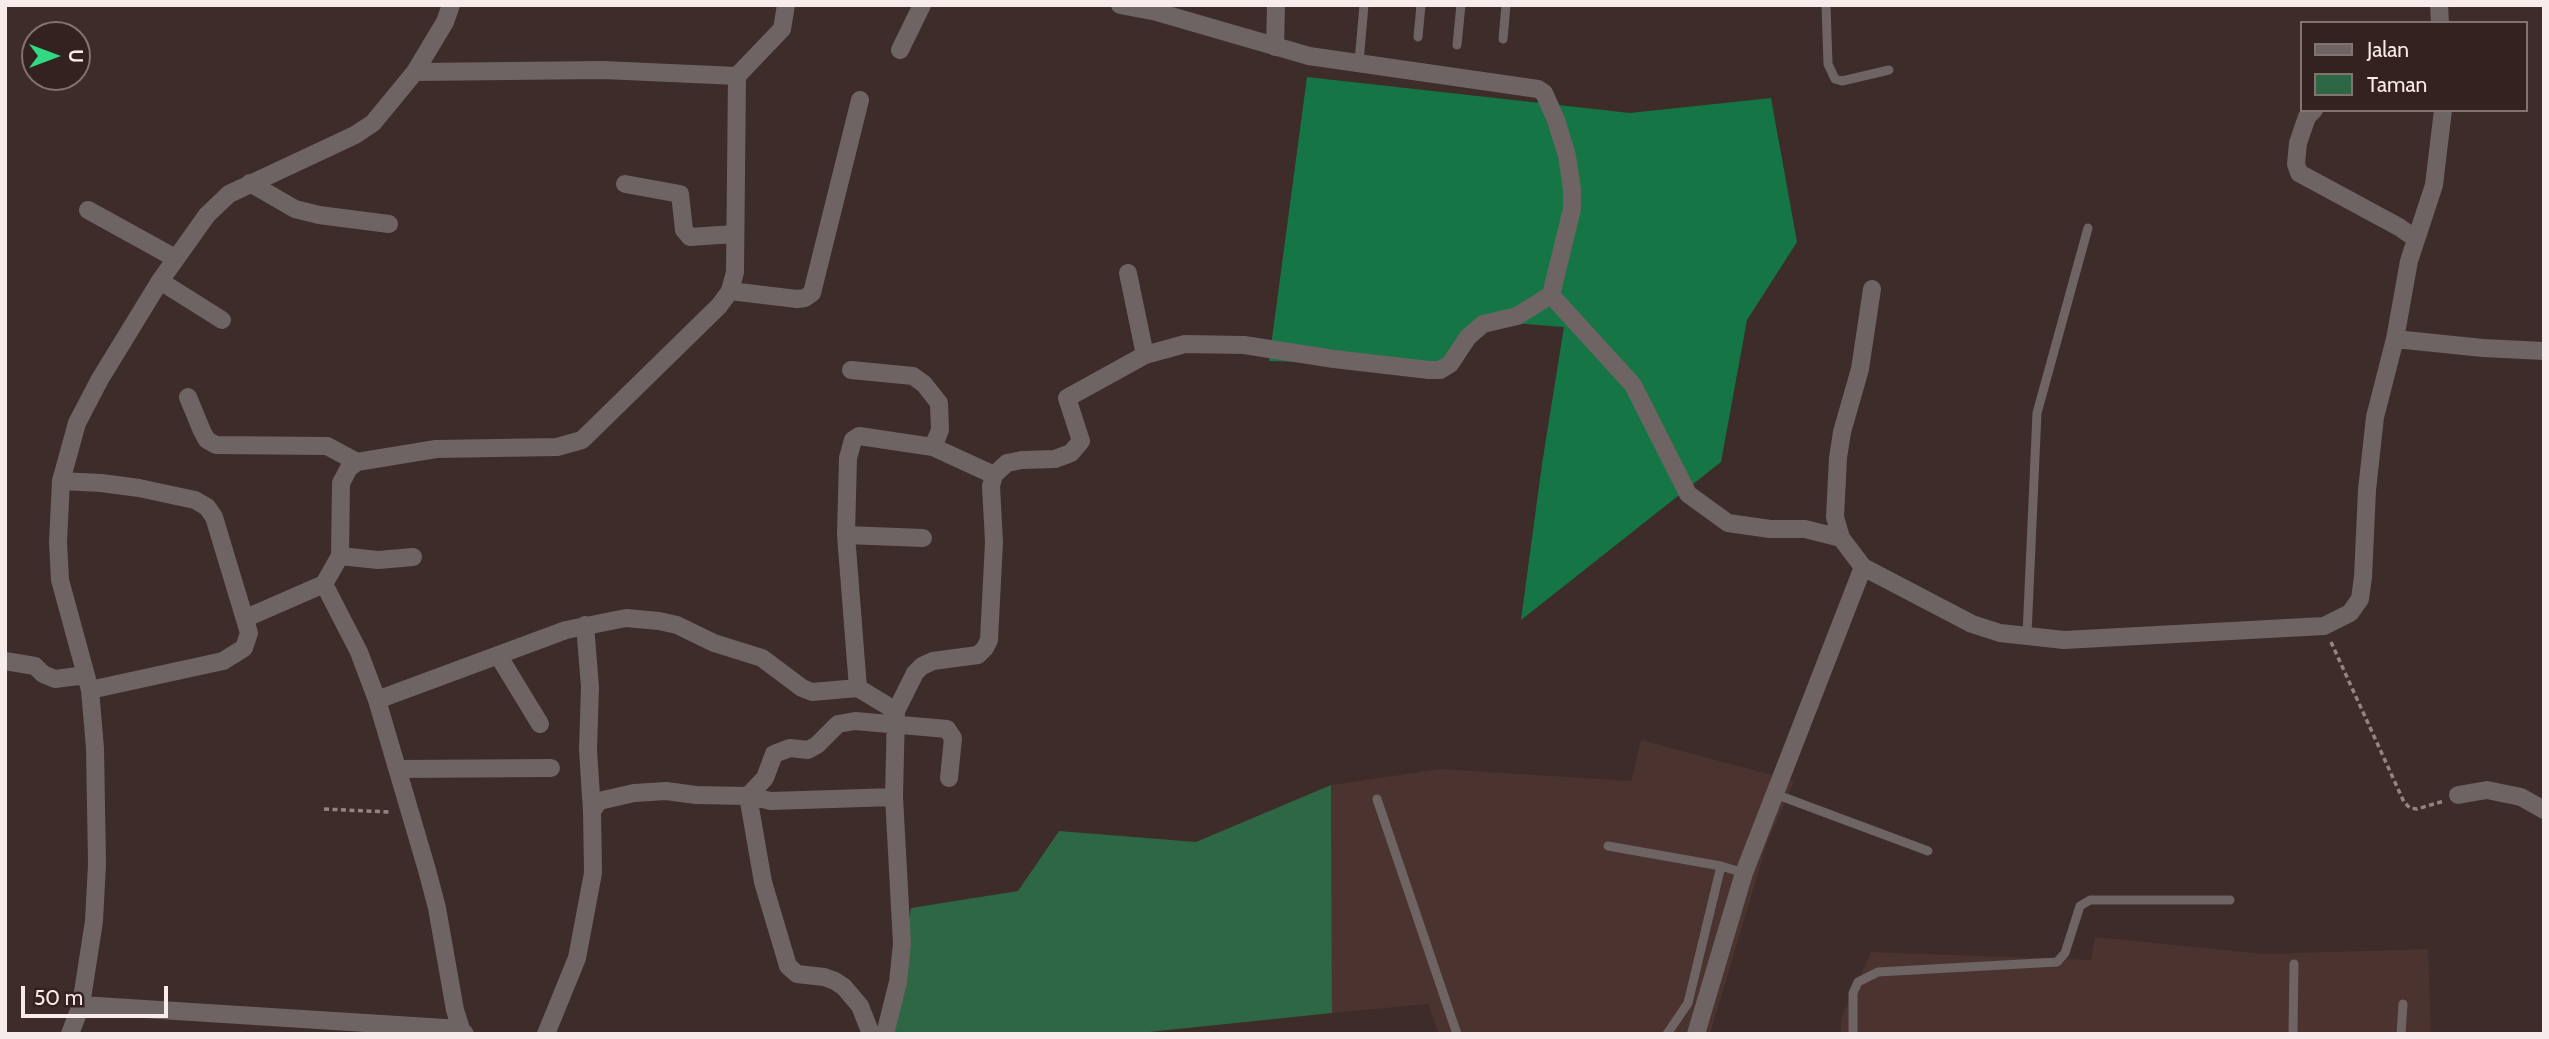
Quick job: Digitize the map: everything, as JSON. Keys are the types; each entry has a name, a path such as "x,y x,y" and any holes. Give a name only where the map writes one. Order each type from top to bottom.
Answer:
{"street":[{"path":"70,1034 82,1005 94,920 97,864 95,748 88,682 60,580 58,542 61,481 77,423 100,379 160,281 207,215 229,194 355,135 373,123 415,72 451,5"},
{"path":"246,618 324,584 340,556 341,483 349,468 357,463 436,449 557,447 582,440 668,358 730,292 735,272 737,76 782,29 786,5"},
{"path":"900,50 922,5"},
{"path":"886,1034 898,982 902,944 894,797 896,718 915,673 922,666 933,661 978,655 989,640 994,542 991,486 994,475 1007,463 1055,459 1071,453 1080,441 1068,398 1145,355 1185,344 1244,345 1334,359 1440,370 1450,364 1468,337 1483,324 1517,316 1551,295 1572,209 1567,156 1556,120 1544,93 1538,89 1309,56 1158,9 1120,5"},
{"path":"1275,47 1276,5"},
{"path":"415,72 603,70 737,76"},
{"path":"730,292 797,299 812,293 860,100"},
{"path":"2312,112 2298,143 2296,164 2299,173 2416,239"},
{"path":"1872,289 1860,369 1842,432 1835,517 1841,538 1863,566 1972,624 2000,633 2064,640 2325,626 2350,612 2360,598 2375,417 2395,339 2409,261 2434,186 2443,112"},
{"path":"250,183 295,209 319,215 389,224"},
{"path":"625,184 680,194 684,230 690,237 734,234"},
{"path":"88,210 175,258"},
{"path":"1128,273 1145,355"},
{"path":"160,281 222,320"},
{"path":"1551,295 1633,386 1688,494 1728,523 1770,529 1805,529 1841,538"},
{"path":"2395,339 2544,351"},
{"path":"851,370 913,376 924,384 939,403 940,430 933,447"},
{"path":"188,397 202,432 207,440 216,445 327,446 357,463"},
{"path":"858,688 846,535 848,458 856,437 933,447 994,475"},
{"path":"5,661 35,666 43,674 55,679 88,682 223,661 244,648 249,633 214,517 207,507 195,500 139,488 61,481"},
{"path":"846,535 923,538"},
{"path":"340,556 378,560 413,557"},
{"path":"1696,1034 1744,873 1863,566"},
{"path":"82,1005 463,1031 455,1010 437,908 399,769 359,652 324,584"},
{"path":"377,700 566,630 626,618 677,625 729,648 762,658 802,688 812,691 858,688 896,718"},
{"path":"545,1034 577,958 593,873 588,750 590,687 585,625"},
{"path":"498,655 540,724"},
{"path":"748,796 765,778 774,754 790,748 807,750 817,745 838,724 855,720 896,718 947,729 953,738 949,778"},
{"path":"399,769 551,768"},
{"path":"2459,795 2487,790 2521,797 2544,810"},
{"path":"592,811 599,802 608,797 666,791 696,795 748,796 771,802 894,797"},
{"path":"748,796 763,882 788,966 797,974 824,977 844,988 860,1006 871,1034"}],"lane":[{"path":"1359,62 1364,5"},
{"path":"1418,37 1421,5"},
{"path":"1457,45 1461,5"},
{"path":"1503,39 1506,5"},
{"path":"1826,5 1828,64 1835,79 1842,81 1889,70"},
{"path":"2027,634 2037,413 2088,228"},
{"path":"1773,794 1928,851"},
{"path":"1377,799 1457,1034"},
{"path":"1608,846 1721,866 1744,873"},
{"path":"1667,1034 1688,1003 1721,866"},
{"path":"1853,1034 1853,993 1858,982 1878,972 2057,962 2066,953 2080,906 2090,900 2230,900"},
{"path":"2293,1034 2294,964"},
{"path":"2401,1034 2403,1004"}],"path":[{"path":"2325,626 2404,802 2410,808 2417,809 2430,807 2459,795"},
{"path":"324,809 410,813"}],"shaded area":[{"path":"1641,740 1794,781 1768,840 1710,1034 1439,1034 1428,1004 1332,1013 1331,785 1441,769 1631,781"},
{"path":"2095,937 2264,954 2428,949 2431,1034 1841,1034 1841,1019 1871,952 2091,960"}],"green space":[{"path":"1307,77 1630,113 1771,98 1797,242 1747,320 1721,462 1521,620 1564,327 1474,320 1437,366 1269,361"},
{"path":"1331,785 1332,1013 1130,1034 874,1034 891,1027 911,908 1018,891 1059,831 1196,842"}]}
